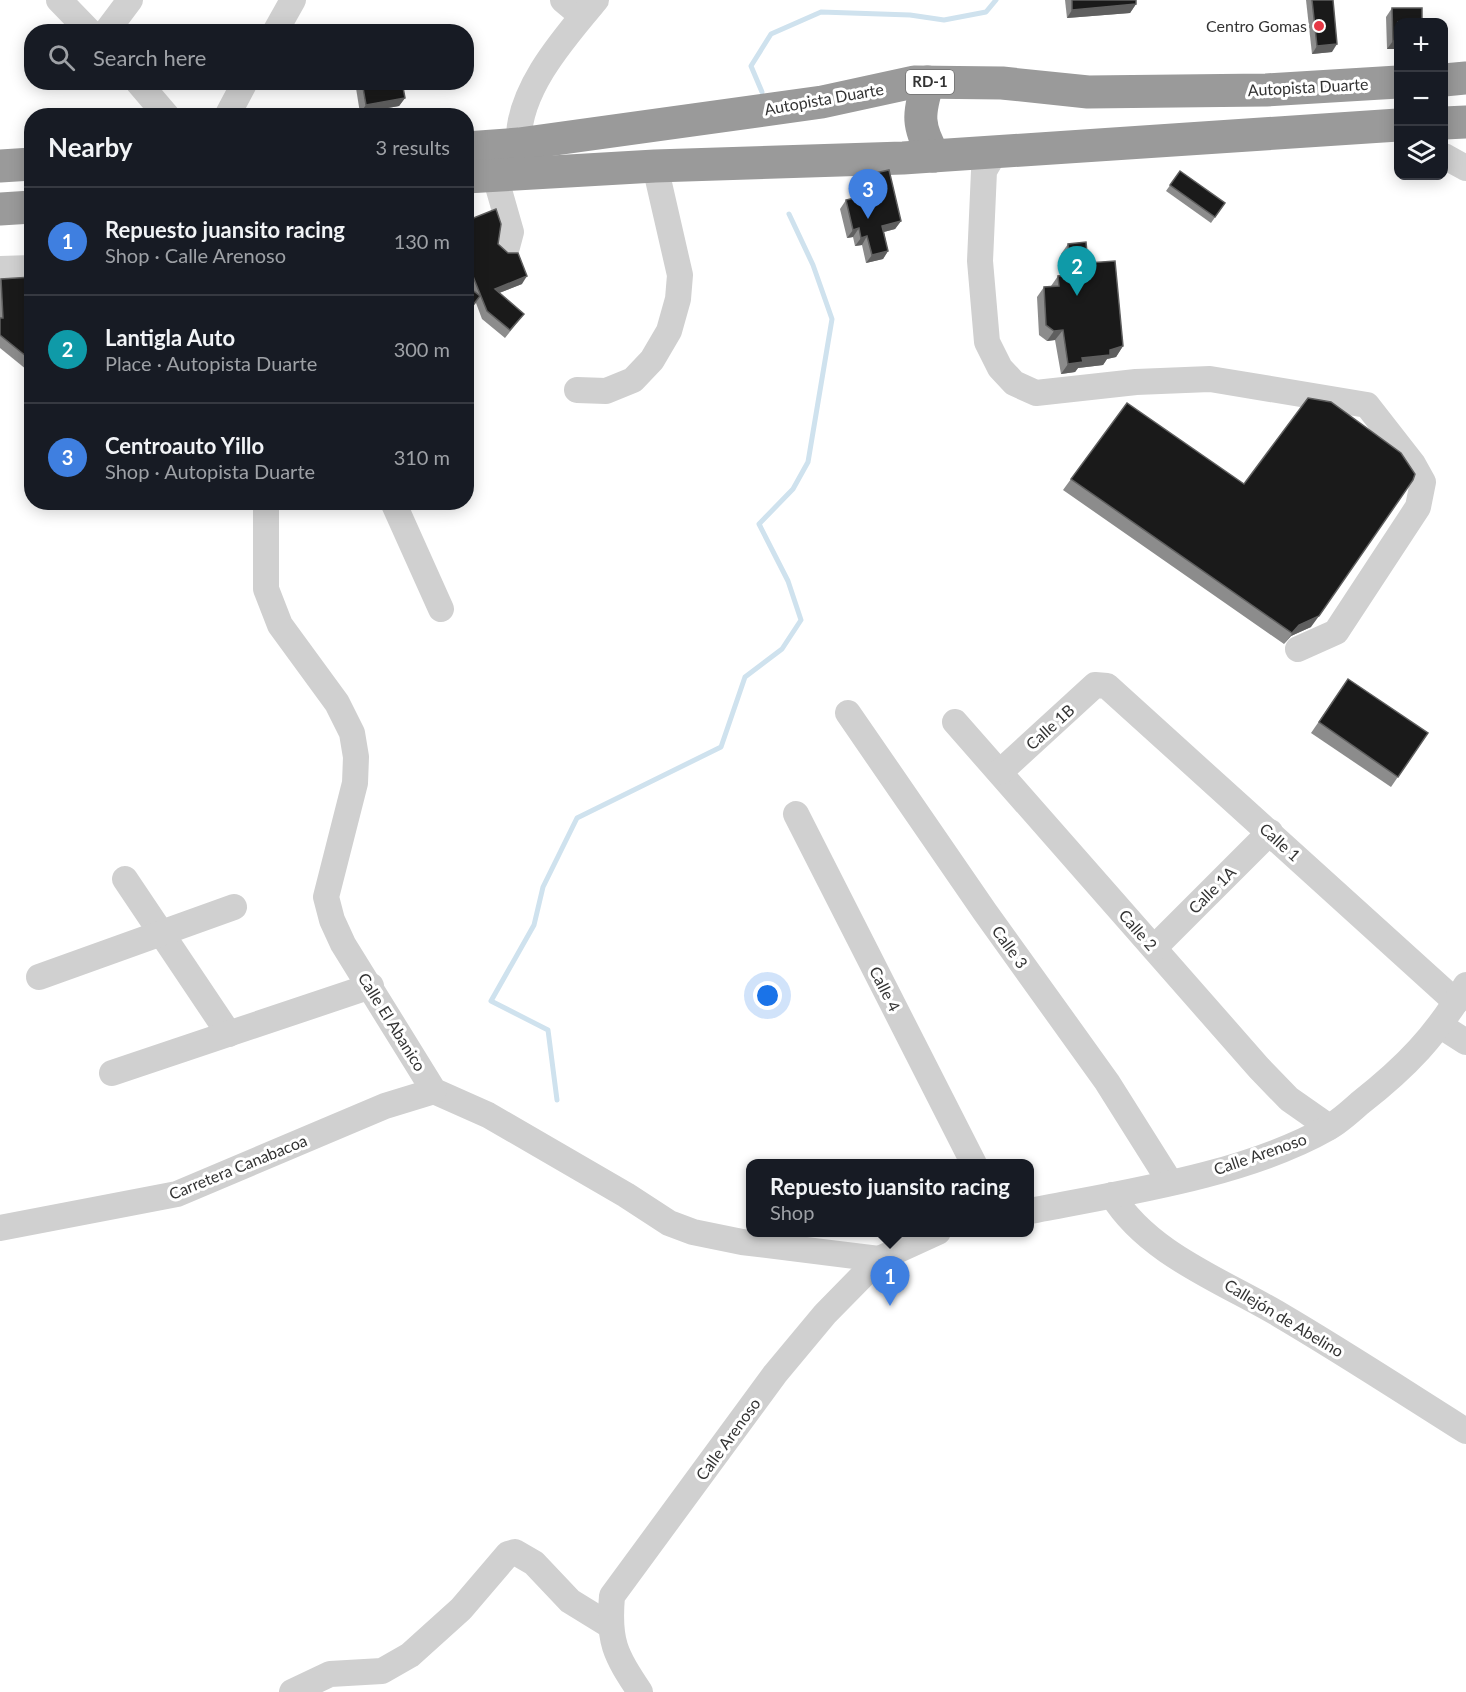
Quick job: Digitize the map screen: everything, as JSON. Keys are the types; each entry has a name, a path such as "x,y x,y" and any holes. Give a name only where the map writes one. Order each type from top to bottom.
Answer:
{"highway":[{"path":"1448,80 1466,78"},
{"name":"Autopista Duarte","path":"474,147 519,144 822,102 915,84 1002,83 1088,92 1266,90 1394,82"},
{"path":"915,84 919,119 925,140 918,157"},
{"path":"1448,123 1466,122"},
{"path":"481,177 655,166 918,157 1394,127"},
{"path":"0,166 24,164"},
{"path":"0,209 24,208"}],"street":[{"path":"59,0 82,24"},
{"path":"112,24 130,0"},
{"path":"280,24 293,0"},
{"path":"519,144 518,129 539,73 580,5"},
{"path":"145,90 160,108"},
{"path":"231,108 241,90"},
{"path":"995,152 984,171 980,261 987,342 1000,368 1014,383 1036,393 1136,382 1210,380 1367,405 1413,464 1423,482 1418,507 1336,632 1298,649"},
{"path":"1448,159 1466,168"},
{"path":"577,390 606,391 633,380 652,360 669,331 678,299 680,275 655,166"},
{"path":"481,177 511,232 507,247"},
{"path":"0,269 24,268"},
{"name":"Calle El Abanico","path":"266,510 266,589 280,625 337,702 351,733 356,757 355,783 326,897 332,920 343,944 434,1091 488,1115 626,1195 669,1223 693,1232 742,1242 879,1259"},
{"path":"397,510 441,609"},
{"name":"Calle 1B","path":"1000,772 1095,685 1101,684"},
{"name":"Calle 1","path":"1101,684 1107,686 1270,832 1461,994"},
{"name":"Calle 3","path":"848,713 985,912 1107,1082 1170,1182"},
{"name":"Calle 2","path":"955,722 1259,1068 1289,1099 1329,1128"},
{"name":"Calle 4","path":"796,814 971,1159"},
{"name":"Calle 1A","path":"1154,948 1270,832"},
{"path":"125,879 229,1034"},
{"path":"39,977 234,908"},
{"path":"112,1073 371,986"},
{"name":"Calle Arenoso","path":"1034,1210 1214,1172 1292,1146 1329,1128 1414,1058 1441,1026 1461,994"},
{"path":"1441,1026 1466,1042"},
{"name":"Carretera Canabacoa","path":"0,1228 177,1194 385,1106 434,1091"},
{"name":"Callejón de Abelino","path":"1112,1195 1123,1213 1149,1237 1184,1260 1281,1315 1466,1431"},
{"name":"Calle Arenoso","path":"640,1692 616,1656 609,1625 612,1596 774,1374 825,1314 879,1259 929,1237"},
{"path":"292,1692 330,1674 382,1671 410,1655 461,1609 508,1554 515,1552 534,1563 570,1601 609,1625"}],"building":[{"path":"1072,0 1136,0 1136,4 1072,10"},
{"name":"Centro Gomas","path":"1312,0 1333,0 1337,44 1317,46"},
{"path":"1392,8 1422,8 1422,18 1394,18 1393,41"},
{"path":"363,90 404,90 405,98 366,105"},
{"path":"889,170 901,221 882,226 888,251 872,255 867,236 861,238 859,228 853,230 846,200 863,196 860,183 876,179 875,173"},
{"path":"1180,171 1225,203 1215,217 1170,185"},
{"path":"496,209 501,224 498,244 508,253 518,253 527,276 495,289 524,314 510,330 487,311 474,279 474,218"},
{"path":"1086,242 1088,263 1115,261 1123,346 1110,350 1110,355 1082,358 1083,362 1068,364 1063,330 1054,331 1046,325 1044,287 1059,286 1058,276 1071,275 1068,244"},
{"path":"24,278 24,354 0,335 0,318 3,318 1,279"},
{"path":"474,291 480,296 474,304"},
{"path":"1308,398 1331,402 1401,453 1415,474 1319,616 1299,625 1292,633 1071,479 1127,403 1244,484"},
{"path":"1348,679 1428,733 1398,777 1319,722"}],"waterway":[{"path":"762,92 751,66 771,34 821,12 910,15 944,20 986,12 996,0"},
{"path":"557,1100 548,1030 491,1001 534,925 543,887 577,818 721,747 745,677 782,649 801,620 788,581 759,524 793,489 808,462 832,319 813,265 789,214"}],"place":[{"name":"Centro Gomas","path":"1319,26"},
{"name":"Centroauto Yillo","path":"868,219"},
{"name":"Lantigla Auto","path":"1077,296"},
{"name":"Repuesto juansito racing","path":"890,1306"}]}
